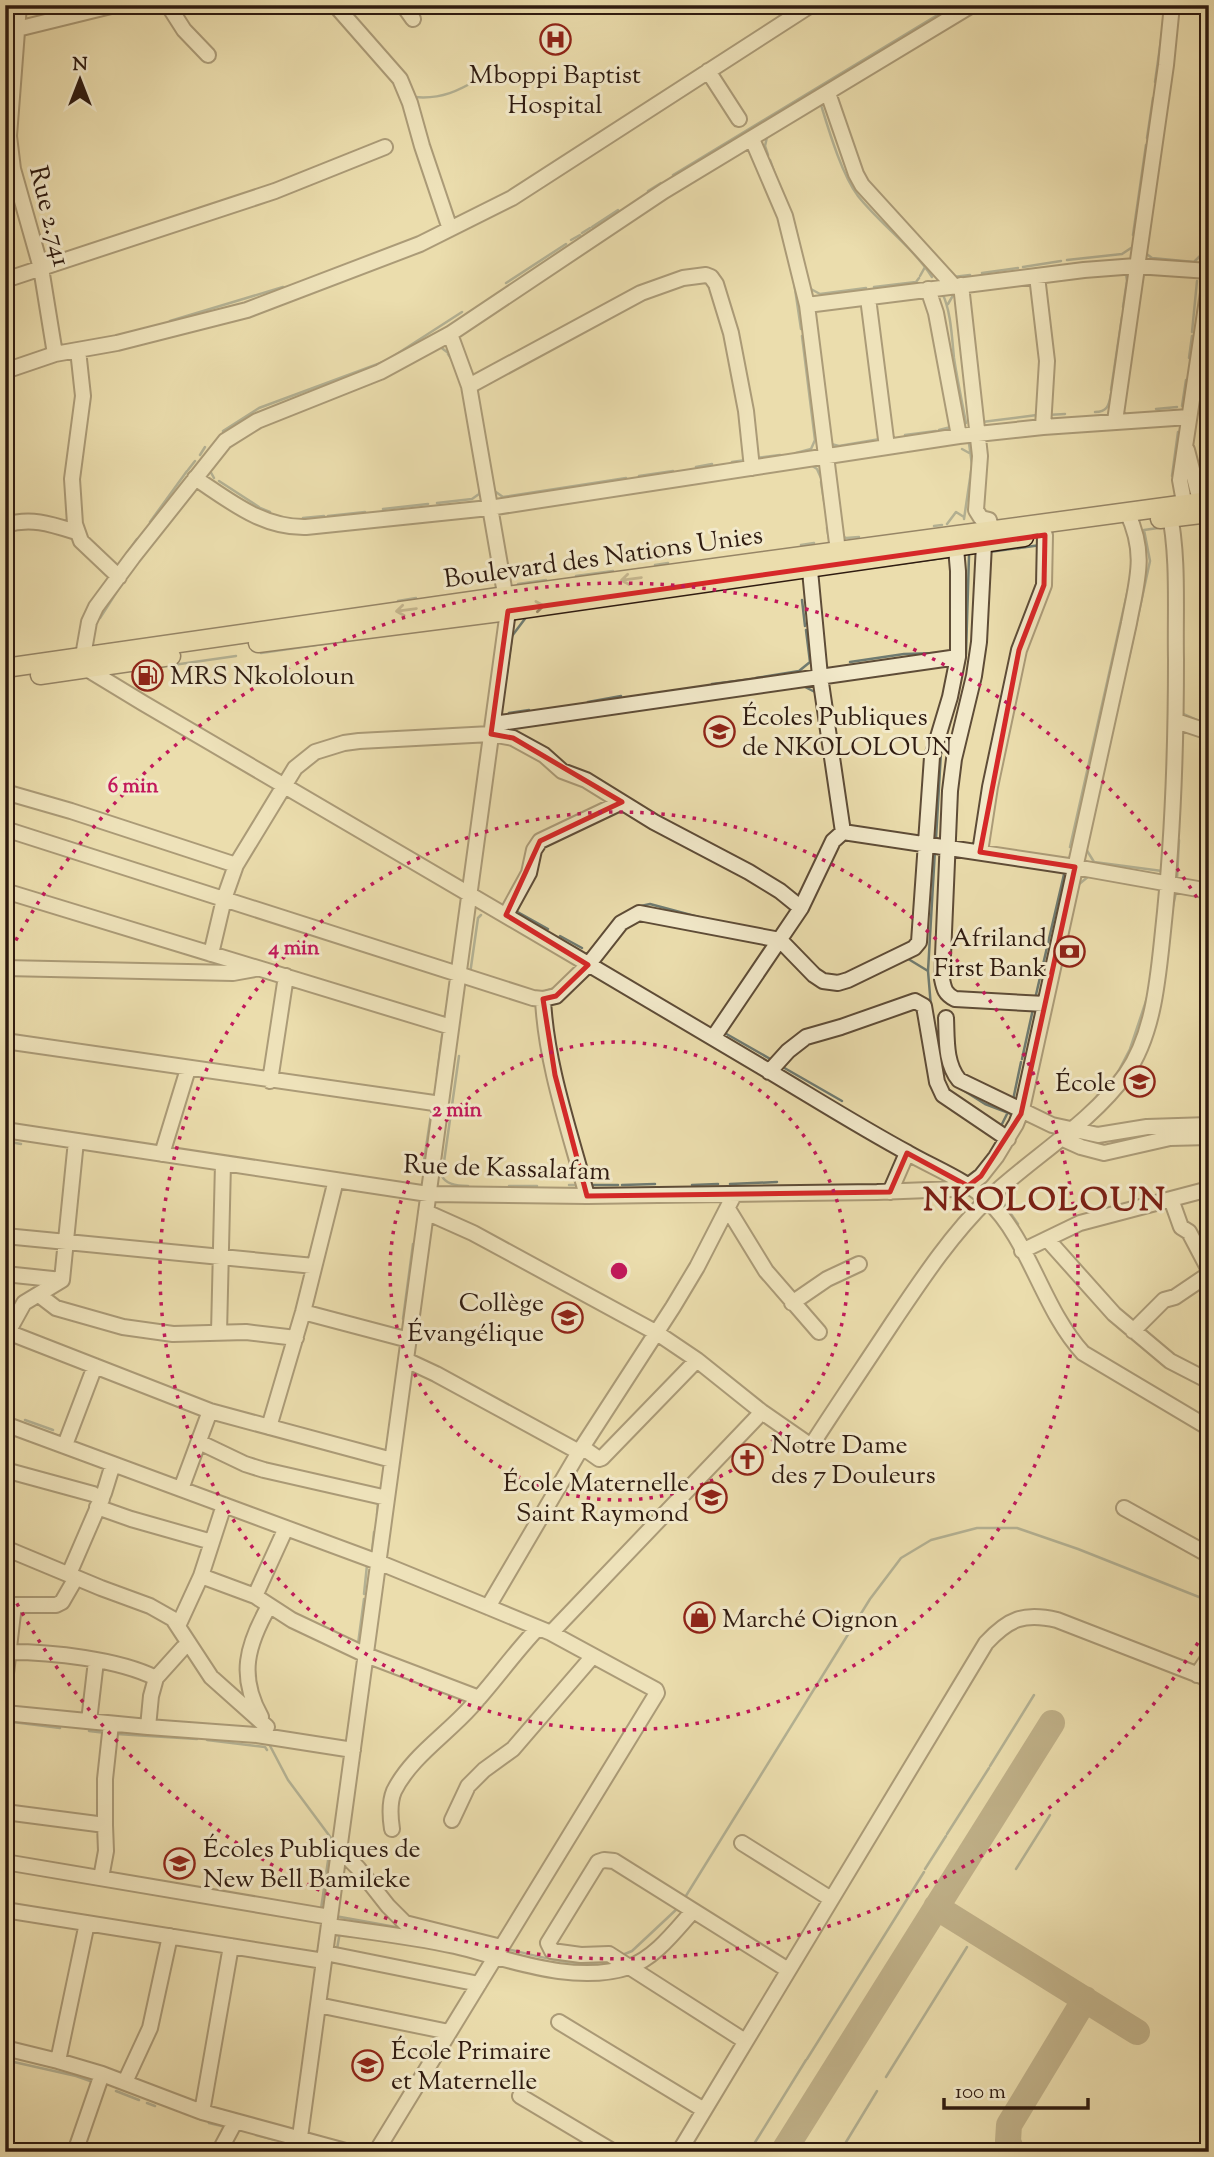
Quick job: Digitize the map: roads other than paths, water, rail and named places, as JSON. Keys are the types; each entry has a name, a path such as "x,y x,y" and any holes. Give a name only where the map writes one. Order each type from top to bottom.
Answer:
{"main road":[{"name":"Boulevard des Nations Unies","path":"5,668 85,662 1191,509"},
{"name":"Boulevard des Nations Unies","path":"839,557 956,548 988,537 1045,535 1130,517"},
{"name":"Boulevard des Nations Unies","path":"5,680 85,662"}],"street":[{"name":"Rue 2.741","path":"19,5 11,31 7,147 40,268 55,354"},
{"path":"11,31 115,5"},
{"path":"168,5 184,30 208,55"},
{"path":"323,5 394,85 406,118"},
{"path":"335,5 400,79 450,229"},
{"path":"403,5 414,19"},
{"path":"5,371 55,354 117,343 247,310 383,258 450,229 512,198 811,5"},
{"path":"972,5 611,225 450,334 380,372 257,421 225,441 96,607 89,622 85,662 283,786 907,1153 968,1186 1002,1216 1056,1315 1083,1353 1209,1428"},
{"path":"1115,421 1166,65 1172,5"},
{"path":"708,71 739,119"},
{"path":"828,93 862,186 958,286 980,456 976,510 981,518 989,520 979,642 974,676 954,759 950,791 942,967 944,989 955,999 1045,1004"},
{"path":"752,139 785,216 807,305 839,557"},
{"path":"5,279 275,191 386,147"},
{"path":"807,305 1136,266 1209,271"},
{"path":"469,386 641,293 683,278 706,275 716,284 731,333 747,411 752,468"},
{"path":"1037,276 1047,361 1043,426"},
{"path":"426,1212 473,1233 657,1333 811,1446 934,1263 987,1200 1060,1139 1121,1080 1141,1044 1152,1008 1169,883 1176,721 1175,581 1191,509 1186,445 1209,286"},
{"path":"928,289 936,313 958,436"},
{"path":"868,298 887,447"},
{"path":"300,2137 507,603 469,386 450,334"},
{"path":"76,532 72,479 83,396 78,350"},
{"path":"195,478 250,515 292,527 489,508 958,436 1043,426 1189,417"},
{"path":"968,1186 989,1167 1020,1116 1129,623 1139,567 1138,539 1130,517"},
{"path":"5,525 17,521 42,521 76,532 118,577"},
{"path":"980,852 990,787 1020,650 1044,585 1045,535"},
{"path":"5,829 533,998 556,996 588,965 621,923 639,914 780,940 814,975 830,983 848,980 914,948 919,938 932,757 950,697 958,657 959,582 956,548"},
{"path":"809,561 820,676 843,832"},
{"path":"211,954 224,899 236,866 283,786 295,768 308,756 344,743 492,729 820,676 958,657"},
{"path":"1176,721 1209,732"},
{"path":"492,729 528,744 562,771 586,780 654,822 749,872 801,908"},
{"path":"5,792 236,866"},
{"path":"506,915 529,873 534,850 540,841 622,802"},
{"path":"843,832 1075,867 1209,891"},
{"path":"713,1038 801,908 833,841 843,832"},
{"path":"5,891 451,1027"},
{"path":"5,968 233,973 258,968"},
{"path":"270,1081 286,976"},
{"path":"543,999 555,1075 587,1196"},
{"path":"769,1072 788,1051 806,1037 915,1001 919,1002 924,1006 937,1082 943,1095 1008,1139"},
{"path":"946,1018 948,1057 959,1080 1020,1116 1052,1125 1060,1139 1104,1153 1170,1138 1209,1136"},
{"path":"5,1041 441,1104"},
{"path":"162,1154 188,1069"},
{"path":"1060,1139 1147,1127 1209,1125"},
{"name":"Rue de Kassalafam","path":"5,1130 428,1194 734,1195 890,1192 968,1186"},
{"path":"76,1141 68,1243 62,1280 24,1303 7,1331 210,1411 392,1460"},
{"path":"890,1192 907,1153"},
{"path":"219,1333 223,1163"},
{"path":"269,1427 296,1338 336,1180"},
{"path":"1022,1251 1080,1223 1209,1189"},
{"path":"488,1606 581,1450 697,1267 734,1195"},
{"path":"1133,1331 1164,1300 1175,1297 1209,1272 1189,1232 1181,1227 1171,1199"},
{"path":"728,1209 766,1271 819,1332"},
{"path":"5,1236 314,1266"},
{"path":"1047,1239 1114,1314 1133,1331 1170,1361 1203,1378 1209,1378"},
{"path":"792,1303 827,1279 859,1264"},
{"path":"5,1274 62,1280"},
{"path":"39,1295 56,1308 123,1327 173,1334 246,1332 296,1338"},
{"path":"303,1312 408,1340"},
{"path":"406,1360 599,1459 697,1360"},
{"path":"65,1445 95,1366"},
{"path":"181,1489 210,1411"},
{"path":"391,1829 391,1800 402,1778 427,1749 479,1698 515,1652 544,1630 762,1412"},
{"path":"5,1424 378,1562 488,1606 544,1630 656,1690 657,1693 376,2152"},
{"path":"199,1442 254,1467 387,1498"},
{"path":"5,1682 10,1605 56,1605 62,1602 113,1464"},
{"path":"5,1470 93,1494 100,1503 131,1519 212,1542"},
{"path":"178,1626 201,1576 224,1505"},
{"path":"1124,1508 1209,1555"},
{"path":"255,1596 286,1528"},
{"path":"5,1548 155,1617 265,1733"},
{"path":"5,1555 158,1609 173,1619 211,1677 265,1733"},
{"path":"201,1576 255,1596 292,1620 366,1655 479,1698"},
{"path":"265,1733 250,1694 246,1667 256,1632 269,1606"},
{"path":"679,2152 986,1643 1000,1628 1030,1616 1057,1620 1203,1677 1209,1657"},
{"path":"148,1727 156,1678 183,1648"},
{"path":"9,1651 96,1661 139,1669 156,1678"},
{"path":"452,1820 468,1786 484,1770 513,1749 593,1656"},
{"path":"89,1721 96,1661"},
{"path":"5,1713 148,1727 265,1733 353,1750"},
{"path":"101,1878 106,1844 105,1779 111,1724"},
{"path":"5,1812 105,1825"},
{"path":"743,1843 831,1899"},
{"path":"339,1849 405,1923 567,1971 593,1973 627,1965 658,1949 686,1907"},
{"path":"745,2042 609,1954 581,1955 552,1951 548,1943 598,1862 614,1861 788,1970"},
{"path":"5,1862 498,1952"},
{"path":"5,1910 231,1946 324,1957 479,1984"},
{"path":"58,2060 86,1923"},
{"path":"125,2082 153,2020 170,1936"},
{"path":"202,2112 231,1946"},
{"path":"318,2005 449,2032"},
{"path":"559,2022 704,2110"},
{"path":"5,2049 58,2060 202,2112 349,2152"},
{"path":"75,2152 102,2074"},
{"path":"520,2096 614,2152"},
{"path":"219,2152 235,2122"}],"waterway":[{"path":"673,175 954,5"},
{"path":"1155,82 1164,19"},
{"path":"414,97 443,95 486,75"},
{"path":"1147,138 1153,98"},
{"path":"821,105 836,152 852,187 932,277"},
{"path":"767,137 765,146 768,155"},
{"path":"1133,235 1146,145"},
{"path":"770,160 777,180"},
{"path":"648,191 661,183"},
{"path":"592,227 618,210"},
{"path":"582,233 590,228"},
{"path":"796,230 801,254"},
{"path":"1203,247 1205,234"},
{"path":"571,240 580,235"},
{"path":"506,283 566,244"},
{"path":"1067,260 1122,254 1131,248"},
{"path":"1144,252 1152,258 1194,262 1202,251"},
{"path":"1023,267 1061,261"},
{"path":"920,276 925,267"},
{"path":"982,273 1018,268"},
{"path":"1123,307 1126,273"},
{"path":"953,277 970,275"},
{"path":"874,287 916,282 919,278"},
{"path":"1192,332 1197,281"},
{"path":"794,282 801,329"},
{"path":"170,321 283,287"},
{"path":"809,288 820,294 866,288"},
{"path":"948,304 955,292"},
{"path":"942,293 949,316 966,423"},
{"path":"223,431 259,408 386,361 462,312"},
{"path":"1111,390 1122,317"},
{"path":"796,453 811,449 815,440 802,336"},
{"path":"1189,358 1192,336"},
{"path":"439,346 447,352"},
{"path":"448,354 454,363"},
{"path":"1182,406 1186,380"},
{"path":"1095,412 1107,408 1111,394"},
{"path":"1156,409 1177,407"},
{"path":"1047,415 1065,414"},
{"path":"982,422 1037,415"},
{"path":"939,430 951,427"},
{"path":"905,435 936,431"},
{"path":"1172,476 1178,432"},
{"path":"831,444 839,446 880,439"},
{"path":"964,519 972,465 969,443"},
{"path":"200,455 205,447"},
{"path":"962,449 971,454 974,452"},
{"path":"756,458 780,455"},
{"path":"732,462 746,460"},
{"path":"188,470 195,461"},
{"path":"696,467 712,464"},
{"path":"811,465 817,469 821,478"},
{"path":"1199,467 1209,478"},
{"path":"209,469 214,478"},
{"path":"150,522 187,471"},
{"path":"639,476 673,471"},
{"path":"493,490 503,497 626,478"},
{"path":"219,481 259,507"},
{"path":"821,482 824,501"},
{"path":"437,503 472,499 479,494 480,487"},
{"path":"383,509 428,504"},
{"path":"260,508 270,512"},
{"path":"328,516 365,512"},
{"path":"947,524 956,512 964,517"},
{"path":"303,518 324,516"},
{"path":"934,526 942,525"},
{"path":"1128,662 1150,561 1144,530 1165,527"},
{"path":"827,528 829,539"},
{"path":"841,536 859,537"},
{"path":"127,553 137,539"},
{"path":"801,545 814,543"},
{"path":"989,552 1041,545"},
{"path":"964,664 969,556"},
{"path":"825,574 950,557"},
{"path":"655,565 668,563"},
{"path":"576,576 613,571"},
{"path":"1070,847 1131,576"},
{"path":"518,584 546,580"},
{"path":"100,618 123,582"},
{"path":"398,601 416,598"},
{"path":"802,600 805,626"},
{"path":"506,679 512,636 527,616"},
{"path":"756,678 799,671 810,662 806,630"},
{"path":"261,653 351,640"},
{"path":"850,662 904,654 937,653"},
{"path":"173,665 236,656"},
{"path":"1122,686 1125,672"},
{"path":"712,684 753,679"},
{"path":"803,686 815,692"},
{"path":"588,702 621,696"},
{"path":"509,713 529,710"},
{"path":"1181,713 1201,722"},
{"path":"822,736 823,744"},
{"path":"936,839 941,752 945,738"},
{"path":"234,765 277,789"},
{"path":"288,796 343,827"},
{"path":"1177,879 1179,840"},
{"path":"369,843 399,861"},
{"path":"1087,846 1086,849 1094,862 1162,871"},
{"path":"931,1007 928,971 935,850"},
{"path":"1035,999 1065,870"},
{"path":"1078,885 1089,876"},
{"path":"1171,916 1176,892"},
{"path":"641,906 650,904 706,919"},
{"path":"514,910 548,929"},
{"path":"470,974 478,918 481,915"},
{"path":"560,936 582,948"},
{"path":"905,957 928,971"},
{"path":"543,992 557,987"},
{"path":"1116,1076 1130,1049 1147,998"},
{"path":"1022,1059 1033,1009"},
{"path":"444,1020 446,1011"},
{"path":"437,1074 443,1029"},
{"path":"723,1032 772,1060"},
{"path":"459,1056 442,1176 450,1183 468,1186"},
{"path":"1013,1100 1021,1062"},
{"path":"941,1065 949,1077"},
{"path":"781,1066 842,1101"},
{"path":"955,1085 985,1104 1014,1115"},
{"path":"1097,1096 1107,1086"},
{"path":"423,1167 432,1108"},
{"path":"1000,1128 1008,1112"},
{"path":"1127,1141 1154,1133"},
{"path":"5,1141 21,1144"},
{"path":"730,1184 777,1182"},
{"path":"622,1185 655,1184"},
{"path":"692,1185 718,1184"},
{"path":"569,1185 580,1185"},
{"path":"590,1185 618,1185"},
{"path":"509,1186 537,1186"},
{"path":"1002,1201 1018,1224"},
{"path":"403,1319 413,1244"},
{"path":"1053,1324 1062,1338"},
{"path":"1065,1342 1072,1350"},
{"path":"25,1420 53,1430"},
{"path":"18,1436 32,1441"},
{"path":"377,1515 378,1502"},
{"path":"684,1899 870,1599 901,1558 931,1540 977,1528 1017,1528 1209,1601"},
{"path":"372,1552 374,1532"},
{"path":"364,1594 367,1565"},
{"path":"358,1644 364,1599"},
{"path":"990,1766 1034,1695"},
{"path":"5,1721 60,1728"},
{"path":"89,1731 106,1733"},
{"path":"117,1734 197,1739"},
{"path":"207,1740 265,1747 267,1750"},
{"path":"268,1742 288,1780 334,1842"},
{"path":"947,1834 989,1768"},
{"path":"1016,1869 1050,1815"},
{"path":"925,1869 946,1836"},
{"path":"321,1909 331,1840"},
{"path":"807,2059 924,1872"},
{"path":"620,1956 632,1951 679,1907"},
{"path":"335,1916 401,1928"},
{"path":"337,1949 340,1932"},
{"path":"886,2077 967,1947"},
{"path":"507,1949 571,1962 596,1963 607,1960"},
{"path":"5,2060 93,2082"},
{"path":"749,2152 806,2060"},
{"path":"116,2091 139,2100"},
{"path":"840,2152 877,2091"},
{"path":"147,2103 155,2106"},
{"path":"209,2123 226,2127"},
{"path":"256,2135 275,2140"}],"place":[{"name":"Mboppi Baptist Hospital","path":"555,39"},
{"name":"MRS Nkololoun","path":"147,675"},
{"name":"Écoles Publiques de NKOLOLOUN","path":"719,731"},
{"name":"Afriland First Bank","path":"1070,952"},
{"name":"École","path":"1139,1082"},
{"name":"Collège Évangélique","path":"567,1317"},
{"name":"Notre Dame des 7 Douleurs","path":"748,1459"},
{"name":"École Maternelle Saint Raymond","path":"712,1497"},
{"name":"Marché Oignon","path":"699,1618"},
{"name":"Écoles Publiques de New Bell Bamileke","path":"180,1863"},
{"name":"École Primaire et Maternelle","path":"368,2065"}],"district":[{"name":"NKOLOLOUN","path":"1045,1198"}]}
